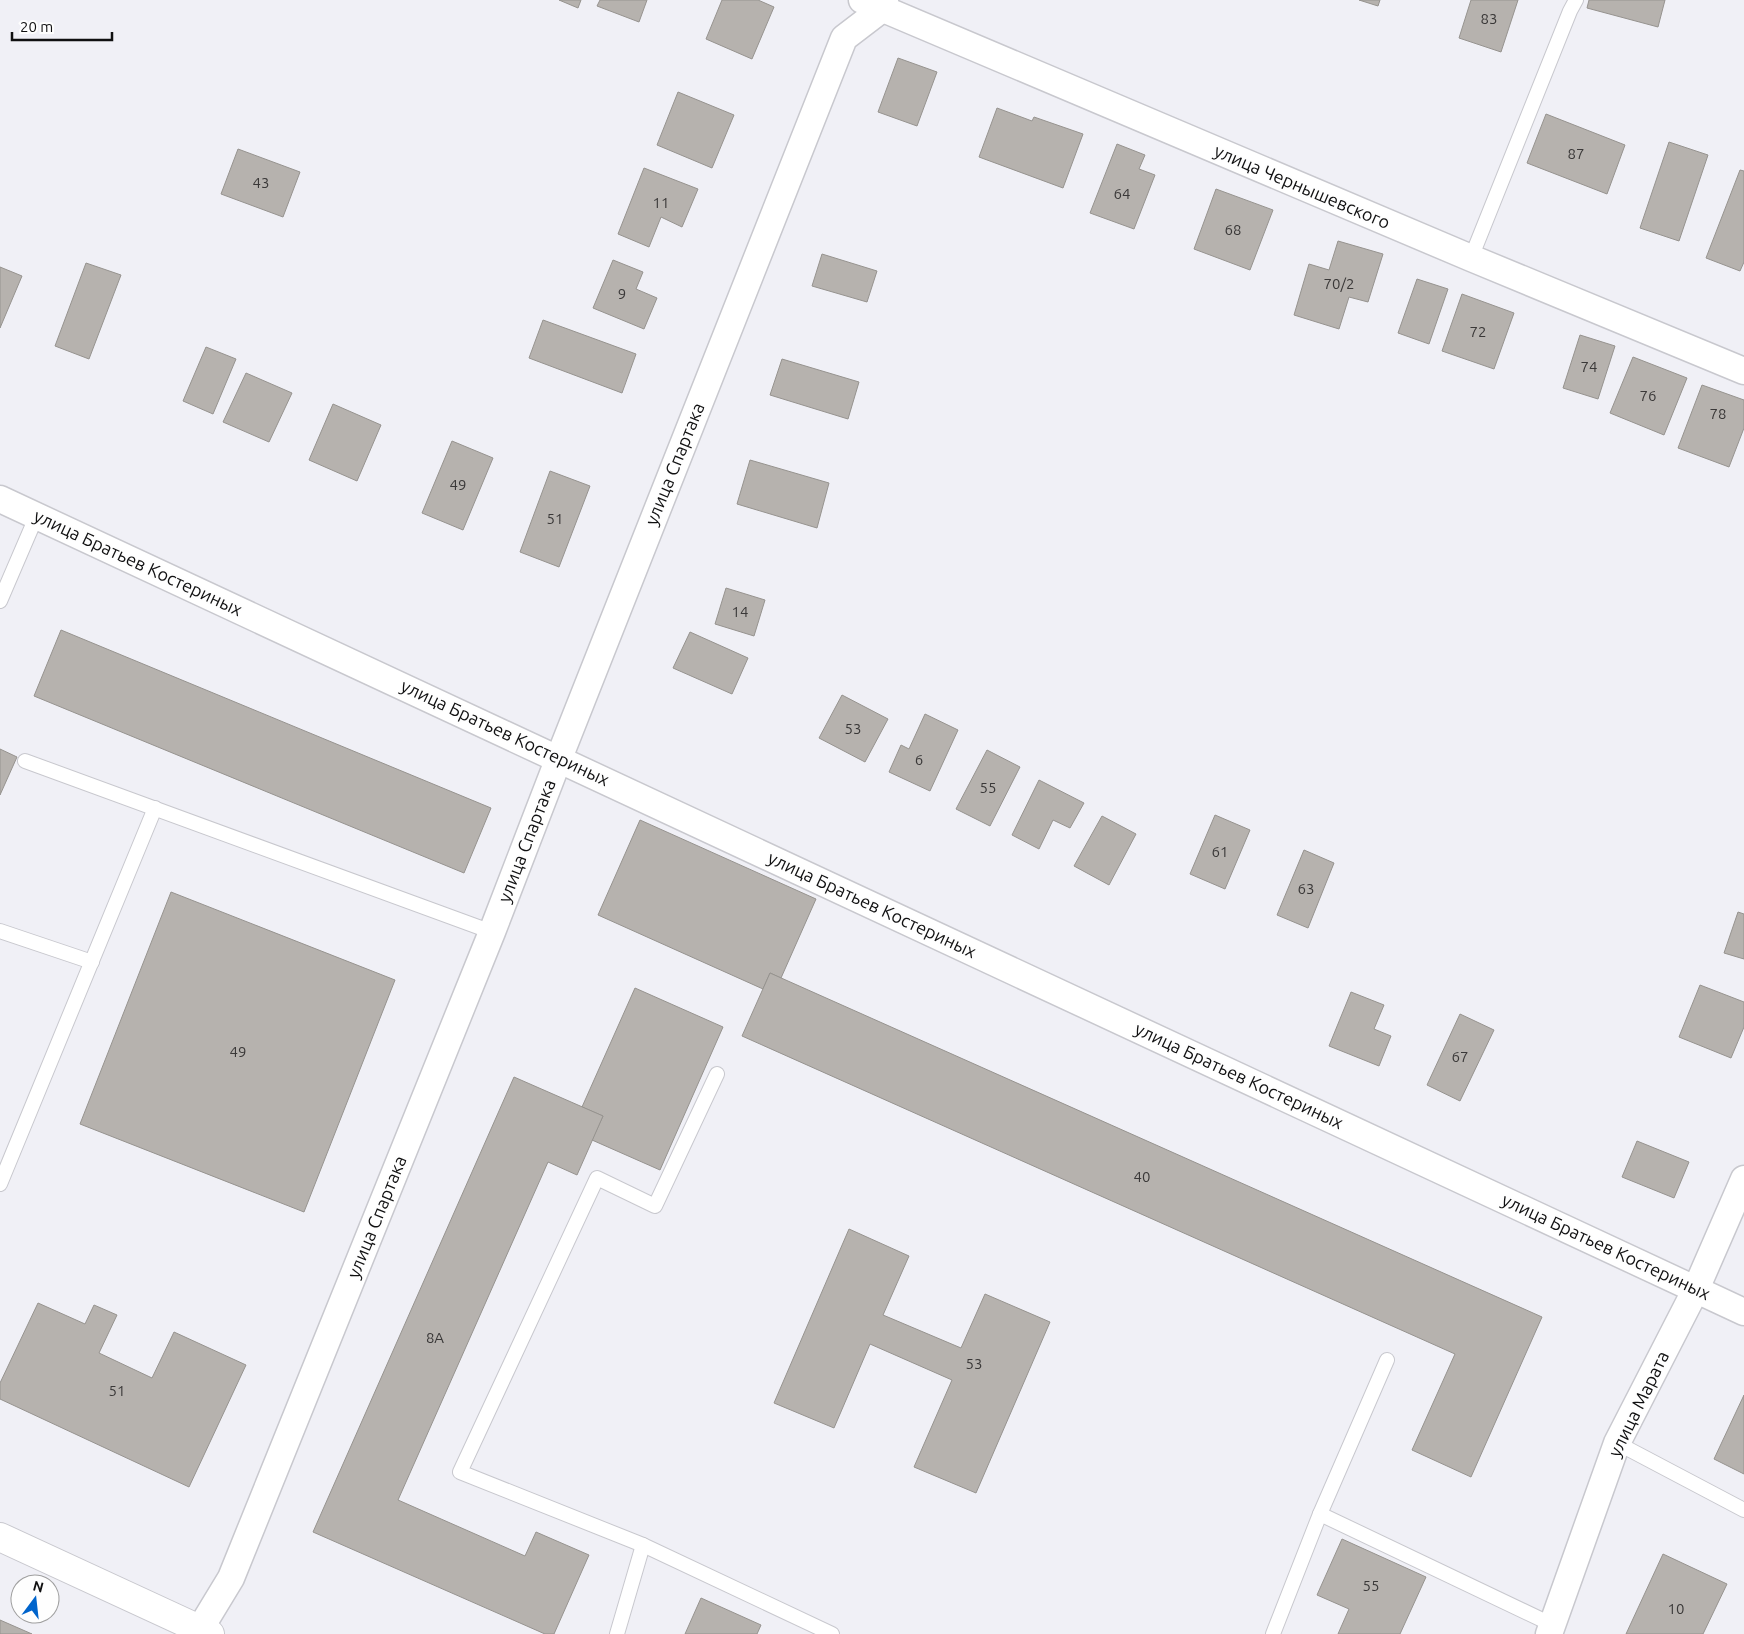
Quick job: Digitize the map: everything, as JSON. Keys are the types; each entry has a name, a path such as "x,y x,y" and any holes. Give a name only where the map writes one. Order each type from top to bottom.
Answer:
{"street":[{"name":"улица Чернышевского","path":"876,3 1471,258 1744,371"},
{"name":"улица Спартака","path":"203,1633 231,1578 492,932 844,38 876,3"},
{"name":"улица Братьев Костериных","path":"0,499 1744,1312"},
{"name":"улица Марата","path":"1551,1629 1618,1443 1696,1289 1744,1179"},
{"path":"0,1537 203,1633"}],"lane":[{"path":"1471,258 1576,0"},
{"path":"0,601 36,515"},
{"path":"25,761 492,932"},
{"path":"0,1184 155,808"},
{"path":"0,931 92,962"},
{"path":"717,1074 655,1206 597,1178 460,1472 644,1545 832,1634"},
{"path":"1273,1634 1320,1514 1388,1360"},
{"path":"1618,1443 1744,1510"},
{"path":"1320,1514 1551,1629"},
{"path":"617,1634 644,1545"}],"building":[{"path":"559,0 581,0 578,8"},
{"path":"600,0 647,0 639,22 597,6"},
{"path":"722,0 758,0 774,7 752,59 706,39"},
{"path":"1359,0 1380,0 1378,6"},
{"path":"1471,0 1518,0 1501,52 1459,38"},
{"path":"1589,0 1665,0 1658,27 1587,8"},
{"path":"898,58 937,72 917,126 878,112"},
{"path":"678,92 734,115 712,168 657,145"},
{"path":"997,108 1032,121 1034,117 1083,134 1063,188 979,157"},
{"path":"1546,114 1625,145 1607,194 1527,163"},
{"path":"1669,142 1708,155 1679,241 1640,228"},
{"path":"1117,144 1145,155 1139,169 1155,175 1134,229 1090,213"},
{"path":"238,149 300,172 283,217 221,194"},
{"path":"644,168 698,189 682,227 661,217 649,247 618,234"},
{"path":"1740,170 1744,171 1744,262 1740,271 1706,258"},
{"path":"1216,189 1273,210 1250,270 1194,249"},
{"path":"1338,241 1383,254 1368,302 1349,297 1339,329 1294,315 1309,264 1329,270"},
{"path":"822,254 877,271 867,302 812,286"},
{"path":"613,260 643,272 636,289 657,298 644,329 593,308"},
{"path":"86,263 121,275 89,359 55,346"},
{"path":"0,267 22,276 0,328"},
{"path":"1417,279 1448,289 1429,344 1398,333"},
{"path":"1462,294 1514,313 1494,369 1442,351"},
{"path":"543,320 636,354 622,393 529,358"},
{"path":"1580,335 1615,346 1598,399 1563,388"},
{"path":"206,347 236,359 213,414 183,401"},
{"path":"1633,357 1687,378 1664,435 1610,413"},
{"path":"782,359 859,382 848,419 770,395"},
{"path":"246,373 292,393 269,442 223,422"},
{"path":"1702,385 1744,400 1744,428 1729,467 1678,448"},
{"path":"333,404 381,425 357,481 309,460"},
{"path":"452,441 493,458 463,530 422,513"},
{"path":"750,460 829,483 817,528 737,504"},
{"path":"550,471 590,486 559,567 520,552"},
{"path":"726,588 765,600 754,636 715,624"},
{"path":"61,630 491,808 464,873 34,696"},
{"path":"690,632 748,658 732,694 673,668"},
{"path":"842,695 888,719 865,762 819,738"},
{"path":"925,714 958,730 930,791 889,772 901,745 909,749"},
{"path":"0,749 17,757 0,795"},
{"path":"987,750 1020,767 990,826 956,809"},
{"path":"1039,780 1084,803 1070,828 1053,820 1039,849 1012,835"},
{"path":"1215,815 1250,830 1225,889 1190,874"},
{"path":"1102,816 1136,834 1109,885 1074,866"},
{"path":"640,820 816,899 781,978 770,973 763,989 598,915"},
{"path":"1304,850 1334,863 1308,928 1277,915"},
{"path":"171,892 395,980 304,1212 80,1124"},
{"path":"1738,912 1744,914 1744,959 1724,953"},
{"path":"770,973 1542,1317 1471,1477 1412,1450 1455,1354 742,1036"},
{"path":"1700,985 1744,1002 1744,1027 1731,1058 1679,1037"},
{"path":"635,988 723,1027 660,1170 592,1140 603,1116 582,1107"},
{"path":"1351,992 1384,1005 1374,1029 1391,1036 1379,1066 1329,1046"},
{"path":"1460,1014 1494,1030 1460,1101 1427,1085"},
{"path":"514,1077 603,1116 577,1175 548,1162 398,1500 525,1556 536,1532 589,1555 554,1634 545,1634 313,1532"},
{"path":"1637,1141 1689,1162 1674,1198 1622,1177"},
{"path":"849,1229 909,1256 883,1315 961,1348 985,1294 1050,1322 976,1493 914,1467 952,1380 870,1344 834,1428 774,1403"},
{"path":"38,1303 85,1324 94,1305 117,1315 99,1353 152,1378 174,1332 246,1365 189,1487 0,1399 0,1383"},
{"path":"1744,1395 1744,1474 1714,1459"},
{"path":"1342,1539 1426,1577 1400,1634 1338,1634 1349,1609 1317,1595"},
{"path":"1663,1554 1727,1584 1703,1634 1626,1634"},
{"path":"701,1598 761,1625 757,1634 685,1634"},
{"path":"0,1620 32,1634 0,1634"}]}
